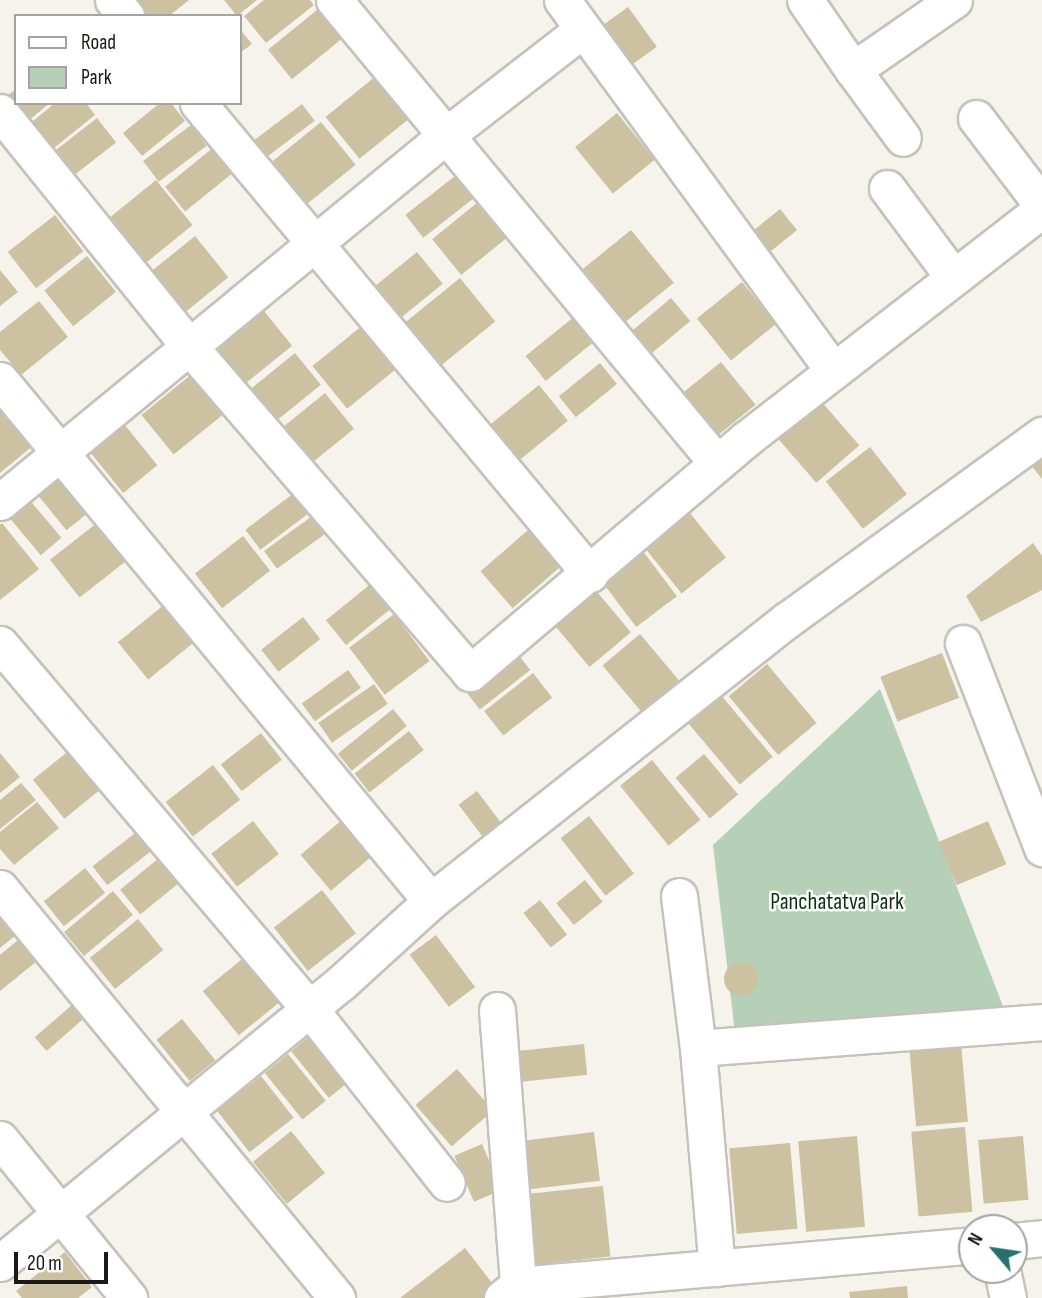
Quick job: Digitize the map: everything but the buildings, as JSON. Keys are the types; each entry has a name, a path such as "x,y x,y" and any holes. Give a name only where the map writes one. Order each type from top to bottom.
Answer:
{"street":[{"path":"334,0 444,137 717,463"},
{"path":"562,0 832,369"},
{"path":"805,0 903,138"},
{"path":"853,70 954,0"},
{"path":"0,502 444,137 582,30"},
{"path":"200,105 590,574"},
{"path":"0,112 189,346 470,673 832,369 1042,207 976,118"},
{"path":"887,188 953,276"},
{"path":"0,380 58,454 431,901"},
{"path":"0,1262 310,1009 431,901 797,612 1042,435"},
{"path":"963,643 1042,848"},
{"path":"0,644 310,1009 447,1183"},
{"path":"0,888 337,1298"},
{"path":"679,896 698,1048 717,1268"},
{"path":"497,1010 510,1292 717,1268 958,1246"},
{"path":"698,1048 1042,1021"},
{"path":"0,1139 129,1298"}],"green space":[{"name":"Panchatatva Park","path":"880,689 1003,1006 735,1033 713,845"}]}
